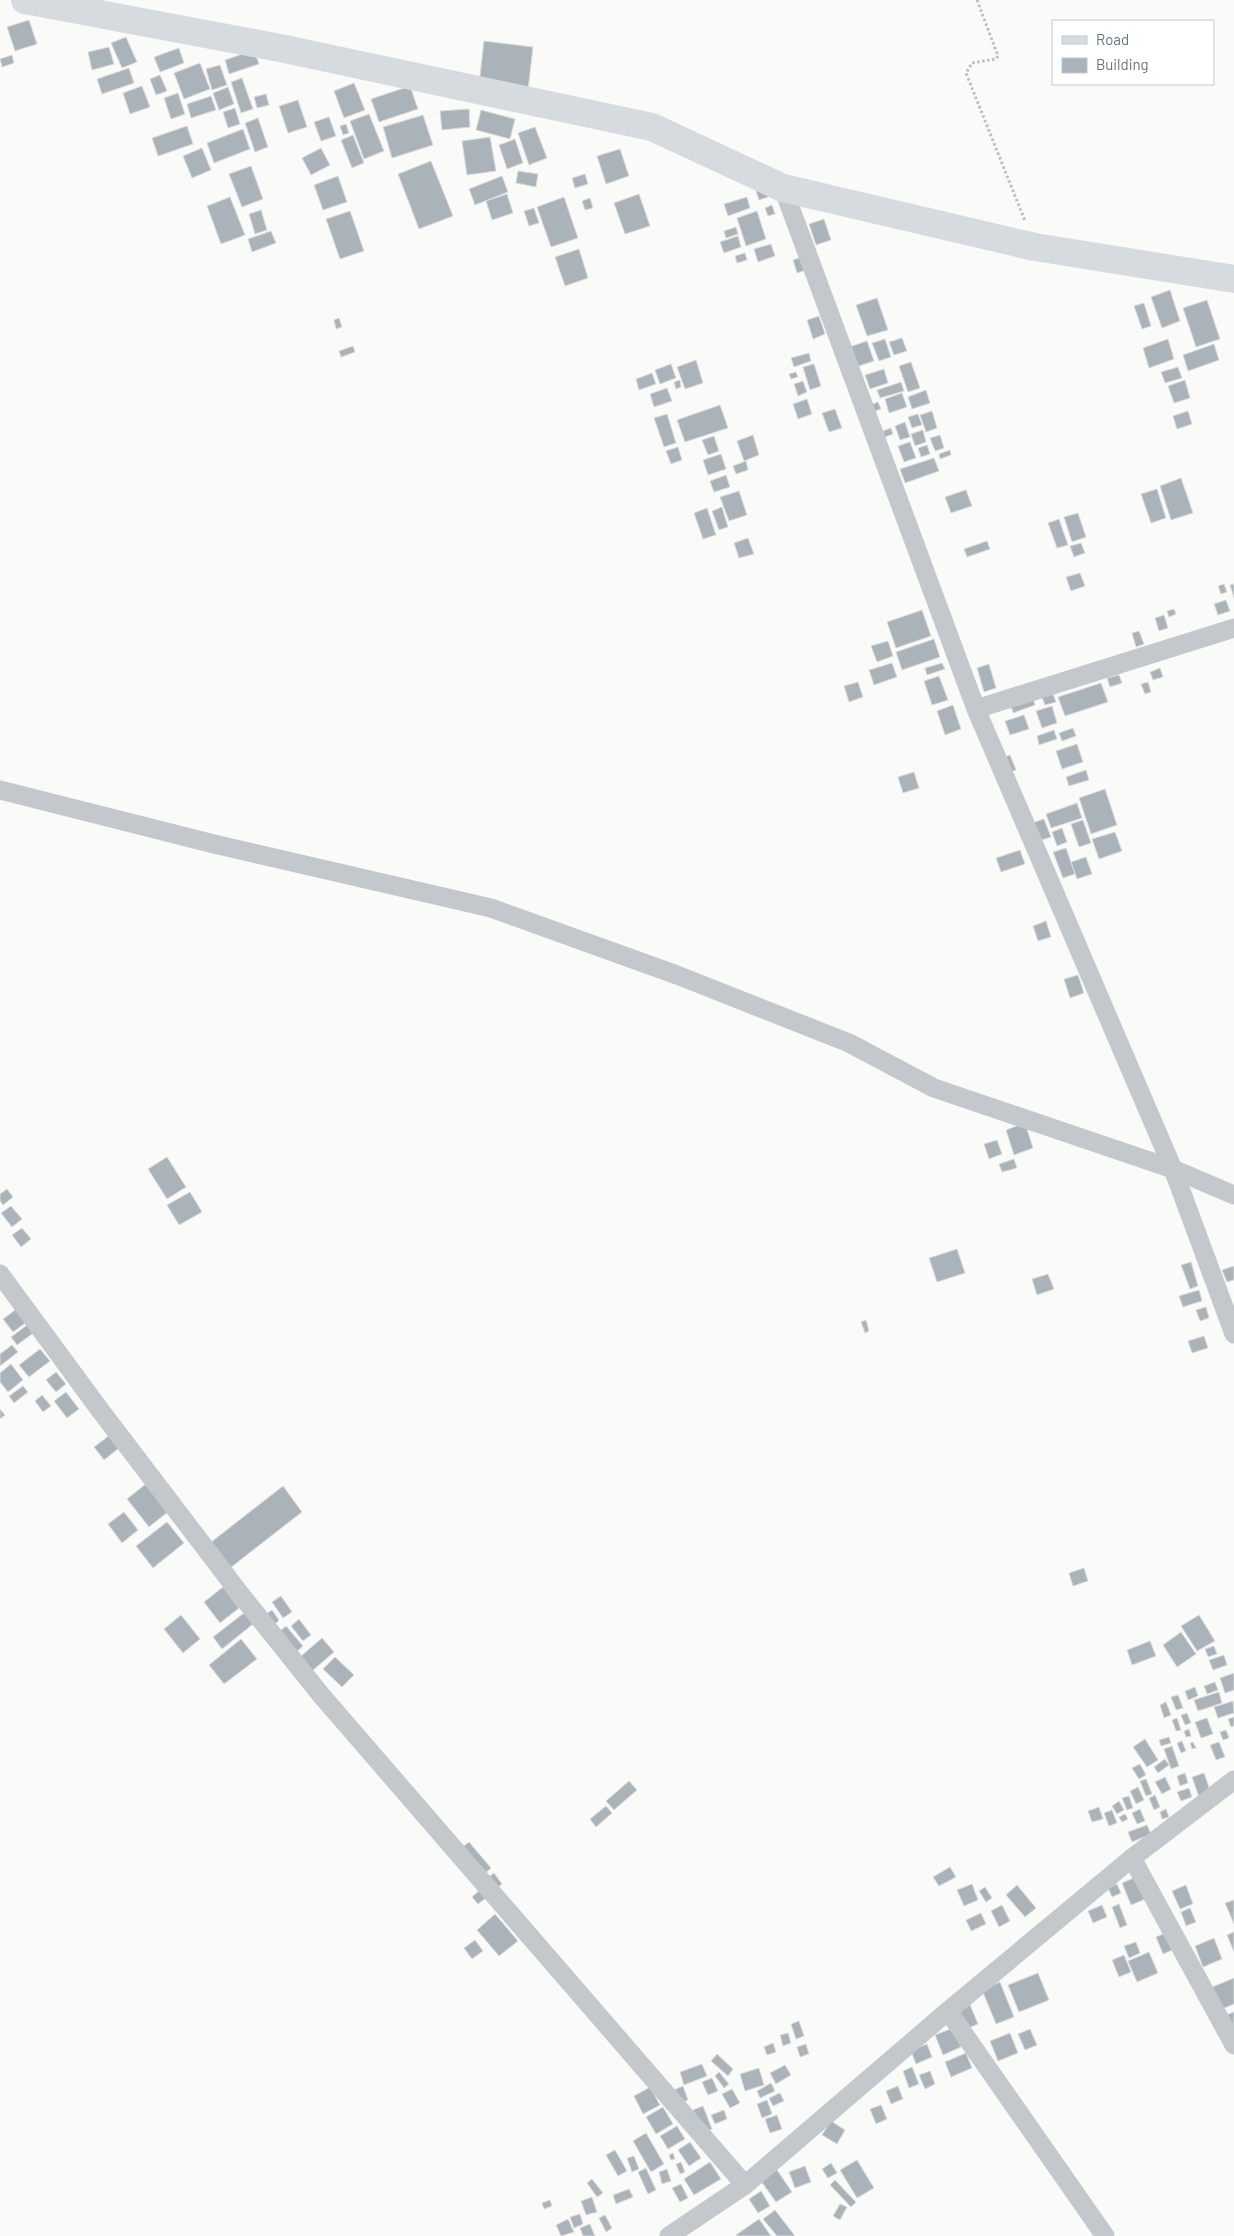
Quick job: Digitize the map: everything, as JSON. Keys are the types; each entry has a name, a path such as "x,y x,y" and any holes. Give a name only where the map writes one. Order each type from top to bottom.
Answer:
{"street":[{"path":"25,0 280,48 652,127 783,188 1035,247 1234,279"},
{"path":"783,188 976,710 1173,1169 1234,1334"},
{"path":"976,710 1234,628"},
{"path":"0,790 214,844 491,908 677,975 849,1043 934,1088 1173,1169 1234,1195"},
{"path":"0,1274 106,1418 241,1595 321,1695 745,2185"},
{"path":"669,2236 745,2185 948,2011 1132,1858 1234,1780"},
{"path":"1132,1858 1234,2045"},
{"path":"948,2011 1104,2236"}],"path":[{"path":"977,0 998,56 996,59 972,63 966,72 1035,247"}],"building":[{"path":"29,20 37,44 15,51 7,27"},
{"path":"126,37 137,62 122,68 111,43"},
{"path":"484,41 533,47 528,90 479,84"},
{"path":"109,47 114,64 92,70 88,52"},
{"path":"179,48 184,63 160,72 154,57"},
{"path":"254,50 259,64 229,74 225,60"},
{"path":"12,55 14,63 2,67 0,59"},
{"path":"200,63 210,89 184,99 174,73"},
{"path":"220,65 227,85 212,90 206,69"},
{"path":"129,68 134,83 102,94 97,79"},
{"path":"160,75 167,91 156,95 150,79"},
{"path":"242,78 253,109 241,113 231,82"},
{"path":"354,83 365,110 344,118 334,91"},
{"path":"142,86 150,107 130,114 123,93"},
{"path":"410,86 418,109 379,122 371,99"},
{"path":"228,87 234,104 219,110 213,93"},
{"path":"178,93 185,114 171,119 164,98"},
{"path":"266,94 269,105 257,108 254,97"},
{"path":"211,96 216,110 191,118 187,104"},
{"path":"298,100 307,127 288,133 279,106"},
{"path":"235,108 240,124 228,128 223,112"},
{"path":"469,109 470,127 442,130 440,111"},
{"path":"481,110 515,119 510,139 476,130"},
{"path":"369,114 384,151 364,159 350,121"},
{"path":"423,115 433,145 392,158 383,127"},
{"path":"329,117 336,136 321,141 314,122"},
{"path":"258,118 268,147 255,152 245,123"},
{"path":"346,124 349,133 343,135 340,126"},
{"path":"187,126 193,144 158,156 152,138"},
{"path":"535,127 547,158 529,165 518,133"},
{"path":"243,129 250,149 214,163 207,143"},
{"path":"353,135 364,163 352,168 341,140"},
{"path":"490,137 496,171 467,175 462,141"},
{"path":"515,139 523,163 507,169 499,145"},
{"path":"202,148 211,170 192,178 183,156"},
{"path":"321,148 330,165 311,175 302,158"},
{"path":"620,149 629,176 606,184 597,156"},
{"path":"431,161 453,216 419,229 398,174"},
{"path":"251,166 263,199 242,207 229,174"},
{"path":"518,171 538,174 536,187 516,183"},
{"path":"585,174 588,184 575,188 572,178"},
{"path":"338,176 347,202 323,210 314,185"},
{"path":"502,176 508,192 475,205 469,189"},
{"path":"766,188 768,197 759,200 756,191"},
{"path":"507,194 513,213 492,220 486,201"},
{"path":"639,194 650,226 625,234 614,203"},
{"path":"230,197 245,235 221,244 207,206"},
{"path":"564,197 578,238 551,247 537,207"},
{"path":"747,197 750,208 728,216 724,204"},
{"path":"590,198 593,208 585,210 582,201"},
{"path":"772,205 775,214 768,216 765,208"},
{"path":"534,208 539,223 529,226 524,211"},
{"path":"261,210 267,230 255,234 249,214"},
{"path":"350,211 364,251 340,259 326,219"},
{"path":"757,211 766,239 746,246 737,218"},
{"path":"824,219 831,240 816,245 809,224"},
{"path":"736,227 738,234 726,238 724,231"},
{"path":"271,231 276,243 252,252 248,239"},
{"path":"738,236 741,247 724,253 720,242"},
{"path":"771,244 775,256 758,262 754,249"},
{"path":"579,249 588,278 565,286 555,257"},
{"path":"745,253 747,260 737,263 735,256"},
{"path":"802,257 806,270 797,273 793,260"},
{"path":"1170,290 1180,321 1162,328 1151,297"},
{"path":"877,298 888,330 867,336 856,305"},
{"path":"1207,300 1220,339 1196,347 1183,308"},
{"path":"1144,303 1151,326 1142,329 1134,306"},
{"path":"819,316 825,334 813,339 807,320"},
{"path":"339,318 342,327 336,329 334,320"},
{"path":"902,338 907,351 894,355 889,342"},
{"path":"885,339 891,357 879,361 872,343"},
{"path":"1168,339 1174,359 1149,368 1143,348"},
{"path":"867,341 874,361 853,368 846,348"},
{"path":"1214,344 1219,360 1188,371 1183,355"},
{"path":"353,346 355,352 341,357 339,351"},
{"path":"809,353 811,361 794,367 791,358"},
{"path":"696,360 703,383 685,389 677,367"},
{"path":"911,362 920,388 908,392 899,366"},
{"path":"671,364 676,378 660,384 655,370"},
{"path":"814,364 821,386 810,390 803,367"},
{"path":"1178,367 1182,378 1165,383 1161,372"},
{"path":"884,369 888,383 870,389 865,375"},
{"path":"796,372 798,377 791,379 789,374"},
{"path":"652,373 656,384 639,390 636,379"},
{"path":"680,380 681,387 676,389 674,382"},
{"path":"1185,380 1190,398 1174,403 1168,386"},
{"path":"803,381 807,392 798,396 794,384"},
{"path":"901,382 904,391 880,398 877,390"},
{"path":"667,388 672,401 654,407 650,394"},
{"path":"926,390 930,403 912,409 908,397"},
{"path":"902,393 907,407 889,413 885,399"},
{"path":"807,399 812,414 798,419 793,404"},
{"path":"878,402 881,409 870,413 868,406"},
{"path":"720,405 728,428 685,442 677,420"},
{"path":"835,409 842,428 829,432 822,413"},
{"path":"932,411 937,428 926,432 920,415"},
{"path":"1188,411 1192,424 1177,429 1173,416"},
{"path":"667,414 676,443 664,447 654,418"},
{"path":"918,414 922,425 912,428 908,417"},
{"path":"905,422 910,437 900,440 895,426"},
{"path":"891,428 893,434 885,437 883,431"},
{"path":"923,430 926,442 915,446 911,434"},
{"path":"753,435 759,455 744,461 737,441"},
{"path":"940,435 944,448 935,451 930,438"},
{"path":"714,436 719,451 708,455 702,440"},
{"path":"910,442 916,458 904,462 898,446"},
{"path":"927,445 930,454 921,457 918,448"},
{"path":"678,447 682,460 671,464 666,451"},
{"path":"950,450 951,455 940,459 939,454"},
{"path":"721,454 726,469 708,475 703,460"},
{"path":"934,458 939,471 905,483 900,469"},
{"path":"746,461 748,470 736,474 733,466"},
{"path":"726,475 730,487 714,492 710,481"},
{"path":"1181,478 1193,513 1171,520 1160,486"},
{"path":"1157,489 1166,518 1151,523 1141,494"},
{"path":"966,490 972,506 951,513 945,497"},
{"path":"739,491 747,515 729,521 720,497"},
{"path":"722,507 728,527 719,530 712,511"},
{"path":"707,508 716,535 703,539 694,513"},
{"path":"1078,513 1086,537 1072,542 1064,517"},
{"path":"1059,519 1068,545 1057,548 1048,523"},
{"path":"748,538 754,554 739,558 734,543"},
{"path":"987,541 990,549 967,557 964,549"},
{"path":"1081,543 1085,553 1074,557 1070,546"},
{"path":"1080,573 1085,586 1071,591 1066,577"},
{"path":"1224,584 1227,592 1221,594 1218,586"},
{"path":"1234,584 1234,598 1230,585"},
{"path":"1226,600 1230,611 1218,615 1214,604"},
{"path":"1174,609 1176,614 1169,617 1167,611"},
{"path":"922,610 931,636 896,648 887,622"},
{"path":"1164,615 1168,628 1159,631 1155,618"},
{"path":"1139,631 1144,644 1136,647 1132,633"},
{"path":"934,639 940,657 902,670 896,652"},
{"path":"888,641 893,656 877,662 871,646"},
{"path":"892,663 897,677 874,685 869,670"},
{"path":"942,663 945,669 927,675 925,668"},
{"path":"989,664 996,688 984,692 977,668"},
{"path":"1160,668 1163,677 1153,680 1150,672"},
{"path":"1119,675 1122,683 1110,687 1107,678"},
{"path":"939,676 948,700 932,705 924,681"},
{"path":"858,682 863,697 849,702 844,686"},
{"path":"1148,682 1151,692 1145,694 1141,684"},
{"path":"1101,683 1108,702 1065,716 1058,697"},
{"path":"1053,694 1056,702 1045,705 1042,697"},
{"path":"1033,698 1035,705 1013,713 1011,705"},
{"path":"953,705 961,729 945,735 937,711"},
{"path":"1052,706 1057,723 1042,728 1036,711"},
{"path":"1024,715 1029,729 1010,735 1005,721"},
{"path":"1073,728 1076,736 1062,741 1059,733"},
{"path":"1054,730 1057,739 1039,745 1037,736"},
{"path":"1077,744 1083,762 1062,769 1056,751"},
{"path":"1010,755 1016,770 1007,773 1002,758"},
{"path":"1086,770 1089,780 1069,786 1066,777"},
{"path":"914,772 919,788 903,793 898,777"},
{"path":"1105,789 1117,825 1091,834 1079,798"},
{"path":"1077,803 1082,818 1051,828 1046,814"},
{"path":"1044,819 1051,837 1035,842 1029,824"},
{"path":"1083,820 1091,843 1079,847 1071,824"},
{"path":"1062,828 1067,842 1057,846 1052,832"},
{"path":"1115,832 1122,851 1099,859 1092,839"},
{"path":"1066,848 1075,874 1063,878 1053,852"},
{"path":"1020,850 1025,864 1001,872 996,858"},
{"path":"1086,857 1092,874 1077,879 1071,862"},
{"path":"1046,921 1051,937 1038,941 1033,926"},
{"path":"1078,975 1084,993 1070,998 1064,979"},
{"path":"1025,1123 1033,1148 1014,1155 1006,1130"},
{"path":"997,1140 1002,1154 989,1159 984,1144"},
{"path":"167,1157 186,1187 167,1199 148,1169"},
{"path":"1014,1159 1017,1168 1002,1172 999,1164"},
{"path":"7,1189 13,1197 3,1205 0,1201 0,1194"},
{"path":"190,1192 202,1212 179,1225 167,1205"},
{"path":"11,1206 22,1219 12,1227 1,1213"},
{"path":"22,1228 31,1239 21,1247 12,1235"},
{"path":"957,1249 965,1273 937,1282 929,1258"},
{"path":"1191,1262 1198,1286 1190,1289 1181,1265"},
{"path":"1234,1266 1234,1280 1227,1282 1222,1270"},
{"path":"1048,1274 1054,1289 1037,1295 1032,1279"},
{"path":"1199,1290 1202,1301 1183,1307 1179,1296"},
{"path":"1206,1307 1209,1318 1200,1321 1196,1310"},
{"path":"18,1308 28,1321 13,1332 3,1319"},
{"path":"866,1320 869,1331 865,1333 861,1322"},
{"path":"30,1323 36,1331 17,1345 11,1337"},
{"path":"1204,1336 1208,1348 1192,1353 1188,1341"},
{"path":"12,1345 18,1352 0,1366 0,1354"},
{"path":"40,1349 50,1361 29,1377 19,1365"},
{"path":"11,1364 23,1380 8,1392 0,1382 0,1373"},
{"path":"56,1372 66,1384 56,1392 46,1380"},
{"path":"23,1386 28,1392 14,1403 9,1396"},
{"path":"66,1392 79,1409 67,1418 54,1401"},
{"path":"42,1395 51,1406 43,1412 35,1401"},
{"path":"0,1409 5,1415 0,1419"},
{"path":"114,1432 124,1444 104,1460 94,1447"},
{"path":"147,1483 169,1511 149,1527 127,1499"},
{"path":"283,1486 302,1512 230,1568 210,1543"},
{"path":"124,1512 138,1530 122,1543 108,1524"},
{"path":"167,1522 184,1543 153,1568 136,1546"},
{"path":"1084,1568 1088,1581 1073,1586 1069,1573"},
{"path":"223,1587 239,1608 220,1623 204,1602"},
{"path":"281,1596 292,1612 283,1618 272,1602"},
{"path":"272,1610 279,1620 274,1625 266,1614"},
{"path":"244,1613 253,1624 222,1649 213,1637"},
{"path":"181,1615 200,1639 183,1653 164,1629"},
{"path":"1199,1615 1215,1641 1197,1651 1181,1626"},
{"path":"299,1619 311,1635 303,1641 291,1626"},
{"path":"286,1626 303,1646 295,1653 278,1633"},
{"path":"1181,1632 1196,1654 1177,1667 1163,1645"},
{"path":"322,1638 334,1652 312,1671 300,1657"},
{"path":"241,1639 257,1659 224,1684 209,1665"},
{"path":"1150,1641 1156,1656 1132,1665 1127,1650"},
{"path":"1214,1646 1217,1654 1208,1657 1205,1649"},
{"path":"1224,1655 1227,1665 1213,1670 1209,1660"},
{"path":"335,1657 354,1675 342,1687 323,1669"},
{"path":"1234,1673 1234,1690 1225,1693 1220,1678"},
{"path":"1215,1682 1218,1690 1207,1694 1204,1686"},
{"path":"1195,1687 1198,1696 1188,1700 1185,1691"},
{"path":"1219,1692 1222,1703 1198,1711 1194,1700"},
{"path":"1178,1695 1183,1708 1176,1710 1171,1697"},
{"path":"1233,1701 1234,1713 1218,1718 1214,1707"},
{"path":"1166,1702 1171,1715 1164,1718 1160,1705"},
{"path":"1187,1713 1191,1723 1185,1725 1181,1715"},
{"path":"1234,1717 1234,1726 1231,1727 1228,1719"},
{"path":"1177,1718 1181,1730 1176,1731 1172,1720"},
{"path":"1207,1718 1213,1734 1201,1738 1195,1722"},
{"path":"1189,1729 1191,1736 1186,1737 1184,1731"},
{"path":"1226,1730 1229,1738 1223,1740 1220,1732"},
{"path":"1169,1737 1171,1743 1161,1746 1159,1740"},
{"path":"1145,1739 1158,1760 1147,1767 1133,1747"},
{"path":"1182,1741 1186,1751 1181,1753 1177,1743"},
{"path":"1193,1742 1196,1748 1192,1749 1190,1743"},
{"path":"1219,1742 1225,1757 1216,1760 1210,1745"},
{"path":"1172,1746 1179,1766 1171,1769 1164,1749"},
{"path":"1165,1759 1169,1765 1158,1773 1154,1767"},
{"path":"1140,1764 1146,1775 1139,1779 1132,1768"},
{"path":"1185,1773 1188,1783 1180,1786 1177,1776"},
{"path":"1204,1773 1211,1793 1199,1797 1192,1777"},
{"path":"1165,1777 1171,1789 1162,1794 1155,1782"},
{"path":"1146,1779 1152,1794 1146,1796 1140,1781"},
{"path":"629,1781 637,1790 614,1810 606,1801"},
{"path":"1138,1787 1144,1800 1136,1804 1130,1791"},
{"path":"1189,1788 1192,1797 1181,1801 1177,1792"},
{"path":"1155,1795 1160,1807 1154,1810 1149,1798"},
{"path":"1129,1796 1133,1808 1127,1810 1122,1798"},
{"path":"1119,1801 1124,1810 1117,1814 1112,1806"},
{"path":"606,1806 612,1813 596,1827 590,1819"},
{"path":"1099,1807 1103,1819 1092,1822 1088,1811"},
{"path":"1140,1809 1145,1821 1137,1824 1132,1813"},
{"path":"1166,1809 1169,1817 1162,1819 1160,1812"},
{"path":"1112,1810 1117,1823 1109,1826 1104,1813"},
{"path":"1125,1814 1128,1819 1122,1822 1119,1817"},
{"path":"1147,1825 1151,1834 1132,1842 1128,1832"},
{"path":"469,1842 491,1868 483,1875 460,1849"},
{"path":"950,1867 956,1877 939,1886 933,1877"},
{"path":"494,1873 502,1884 494,1890 486,1879"},
{"path":"1139,1876 1148,1898 1131,1905 1122,1883"},
{"path":"972,1884 978,1900 964,1906 957,1890"},
{"path":"1117,1884 1121,1893 1112,1897 1108,1888"},
{"path":"1017,1885 1036,1908 1025,1917 1006,1895"},
{"path":"1186,1885 1193,1904 1180,1909 1172,1891"},
{"path":"985,1887 992,1898 986,1902 979,1891"},
{"path":"480,1890 486,1898 478,1904 472,1897"},
{"path":"1234,1900 1234,1924 1225,1903"},
{"path":"1119,1904 1127,1925 1120,1928 1112,1907"},
{"path":"1002,1905 1010,1921 999,1927 991,1911"},
{"path":"1102,1905 1107,1917 1093,1923 1088,1911"},
{"path":"1190,1908 1196,1922 1186,1926 1181,1912"},
{"path":"981,1913 986,1924 971,1931 966,1920"},
{"path":"495,1914 518,1941 499,1956 477,1930"},
{"path":"1168,1932 1175,1949 1163,1954 1156,1937"},
{"path":"1234,1932 1234,1952 1227,1935"},
{"path":"1214,1938 1222,1959 1203,1967 1195,1946"},
{"path":"475,1940 483,1951 472,1959 464,1948"},
{"path":"1136,1942 1140,1953 1129,1958 1124,1946"},
{"path":"1149,1952 1158,1973 1137,1982 1128,1961"},
{"path":"1124,1955 1131,1972 1119,1977 1112,1960"},
{"path":"1038,1973 1049,2000 1019,2012 1008,1985"},
{"path":"1234,1978 1234,2004 1219,2010 1210,1988"},
{"path":"1000,1982 1014,2017 996,2024 982,1990"},
{"path":"968,2000 978,2024 966,2029 956,2005"},
{"path":"1234,2012 1234,2026 1224,2016"},
{"path":"799,2021 804,2036 796,2039 791,2024"},
{"path":"953,2028 961,2047 943,2055 935,2035"},
{"path":"1030,2029 1037,2045 1025,2050 1018,2034"},
{"path":"788,2033 791,2043 783,2046 780,2035"},
{"path":"1010,2033 1018,2053 998,2061 990,2041"},
{"path":"773,2043 776,2052 767,2055 764,2047"},
{"path":"806,2044 809,2054 800,2057 797,2047"},
{"path":"927,2044 932,2057 916,2064 911,2051"},
{"path":"966,2053 972,2068 951,2077 945,2062"},
{"path":"717,2054 733,2069 728,2076 711,2061"},
{"path":"702,2064 707,2076 684,2085 680,2072"},
{"path":"785,2065 791,2075 776,2084 770,2073"},
{"path":"912,2067 919,2084 909,2088 903,2071"},
{"path":"759,2068 764,2085 745,2091 740,2074"},
{"path":"930,2071 935,2084 925,2089 919,2075"},
{"path":"719,2072 729,2084 724,2088 715,2076"},
{"path":"712,2078 718,2091 708,2095 702,2082"},
{"path":"771,2083 775,2091 760,2098 757,2091"},
{"path":"683,2086 688,2100 679,2103 674,2090"},
{"path":"898,2086 903,2099 891,2104 886,2091"},
{"path":"650,2087 660,2105 643,2114 634,2096"},
{"path":"732,2089 740,2103 730,2108 722,2094"},
{"path":"780,2093 784,2101 773,2106 769,2098"},
{"path":"767,2100 772,2114 762,2118 757,2104"},
{"path":"881,2105 887,2119 876,2124 870,2109"},
{"path":"703,2106 712,2129 702,2133 693,2110"},
{"path":"663,2107 673,2124 656,2134 646,2117"},
{"path":"724,2110 727,2119 715,2124 711,2115"},
{"path":"777,2115 782,2129 770,2133 765,2119"},
{"path":"831,2121 845,2130 837,2144 822,2135"},
{"path":"677,2126 685,2139 668,2149 660,2136"},
{"path":"646,2133 664,2164 651,2172 633,2141"},
{"path":"690,2142 701,2158 689,2166 678,2150"},
{"path":"615,2150 627,2171 618,2176 606,2155"},
{"path":"673,2153 675,2159 671,2160 669,2155"},
{"path":"634,2156 639,2169 632,2172 627,2158"},
{"path":"857,2160 874,2188 857,2198 840,2170"},
{"path":"681,2162 685,2172 680,2174 676,2164"},
{"path":"710,2162 721,2179 694,2195 684,2179"},
{"path":"831,2163 837,2173 828,2178 822,2169"},
{"path":"805,2166 811,2182 795,2188 789,2172"},
{"path":"646,2168 656,2190 648,2194 638,2172"},
{"path":"667,2169 671,2181 662,2184 659,2172"},
{"path":"777,2170 792,2192 776,2202 761,2181"},
{"path":"592,2179 603,2193 597,2197 587,2183"},
{"path":"835,2180 856,2202 851,2207 830,2185"},
{"path":"681,2184 688,2198 680,2202 672,2188"},
{"path":"629,2189 633,2197 616,2204 613,2195"},
{"path":"761,2191 770,2206 758,2213 749,2199"},
{"path":"592,2197 597,2212 586,2215 581,2201"},
{"path":"550,2200 552,2206 544,2209 542,2203"},
{"path":"840,2204 847,2207 840,2220 833,2216"},
{"path":"775,2210 795,2236 777,2236 763,2219"},
{"path":"580,2214 583,2224 574,2228 570,2217"},
{"path":"605,2215 612,2228 606,2232 599,2218"},
{"path":"568,2219 574,2232 561,2236 556,2225"},
{"path":"759,2219 771,2236 736,2235"},
{"path":"590,2224 595,2236 583,2236 580,2228"}]}
